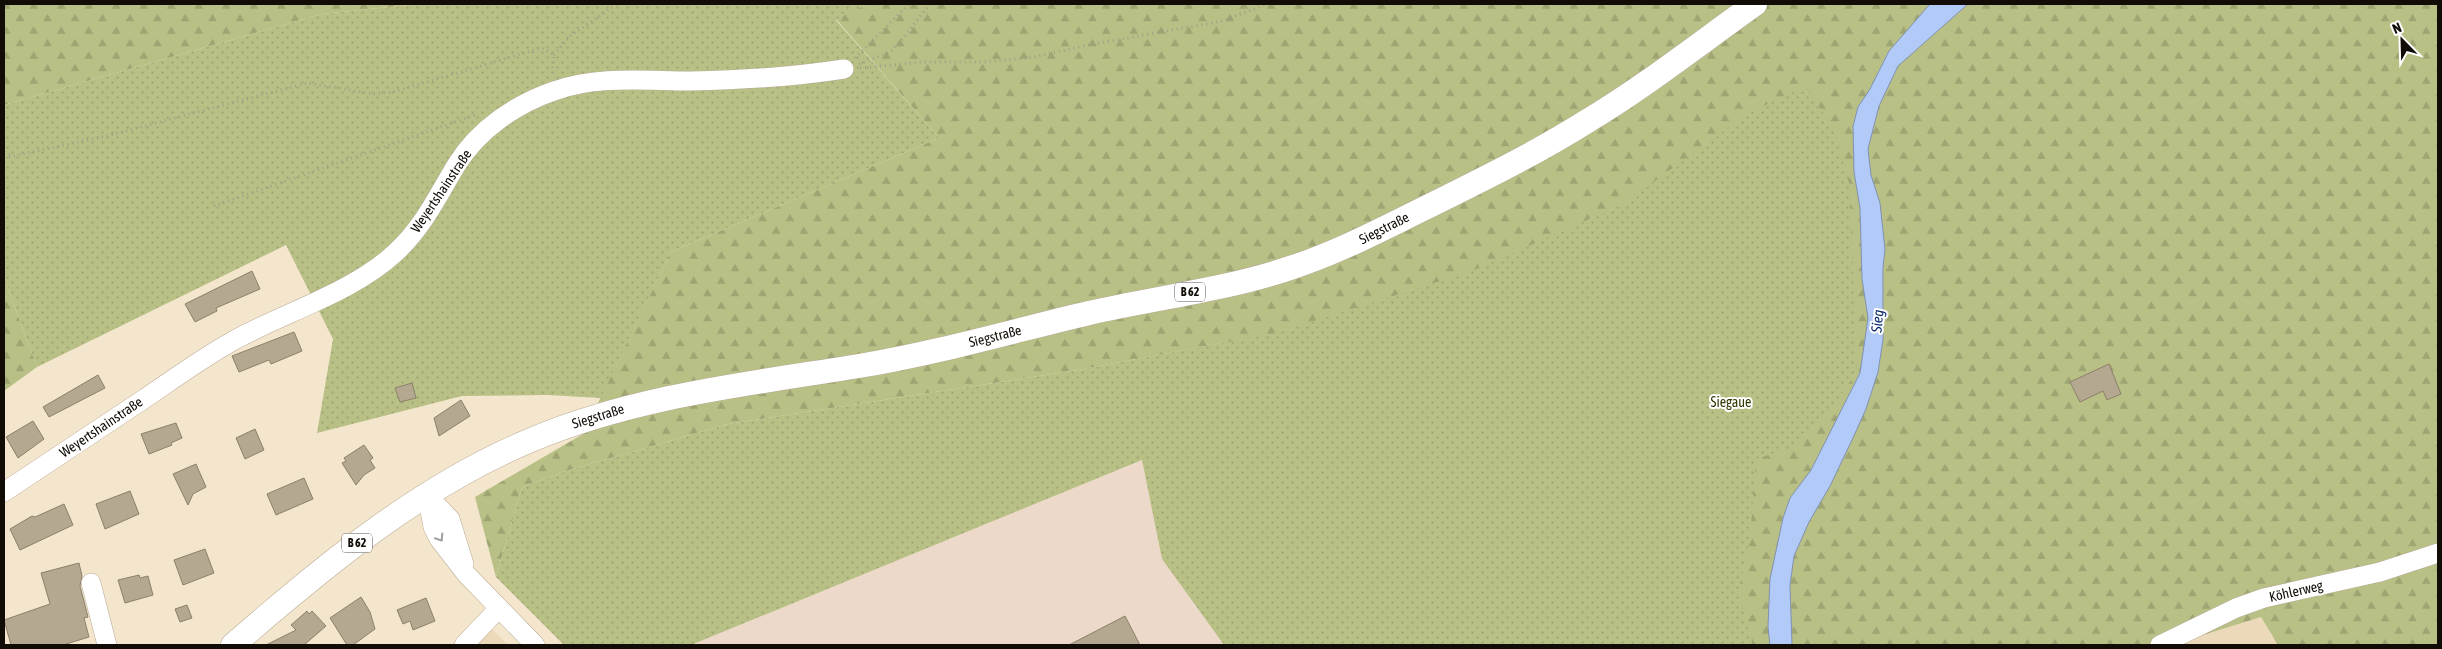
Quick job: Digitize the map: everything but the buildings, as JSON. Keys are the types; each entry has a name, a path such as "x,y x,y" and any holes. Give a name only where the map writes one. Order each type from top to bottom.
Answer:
{"main road":[{"name":"Siegstraße","path":"233,645 290,595 380,526 427,495 525,442 566,426 640,404 694,392 864,365 1286,270 1354,243 1503,169 1591,120 1755,4"}],"street":[{"name":"Weyertshainstraße","path":"4,492 227,344 254,329 332,293 379,266 410,238 424,220 458,161 484,132 513,110 556,90 577,85 619,80 786,77 844,69"},
{"path":"427,495 450,519 468,575 535,645"},
{"name":"Köhlerweg","path":"2160,645 2236,608 2264,598 2380,572 2438,553"},
{"path":"91,584 107,645"},
{"path":"464,645 499,608"}],"path":[{"path":"556,90 551,70 554,55 570,36 617,4"},
{"path":"844,69 909,4"},
{"path":"844,69 890,52 930,4"},
{"path":"844,69 923,62 982,62 1034,57 1088,45 1222,21 1267,4"},
{"path":"4,158 107,136 307,83 374,94 392,92 528,51 543,49 554,55"},
{"path":"214,206 473,115 481,114"},
{"path":"4,153 16,155"}],"shaded area":[{"path":"1142,460 1162,559 1224,645 691,645"},
{"path":"2261,617 2278,645 2171,645"},
{"path":"489,626 508,645 472,645"}],"green space":[{"path":"4,4 419,4 321,14 4,105"},
{"path":"419,4 868,4 836,20 939,138 671,252 601,398 548,395 462,396 317,433 333,339 286,245 37,367 4,278 4,105 321,14"},
{"path":"868,4 2438,4 2438,645 2278,645 2261,617 2171,645 1753,645 1738,593 1750,539 1756,459 1788,449 1831,410 1857,371 1849,183 1835,130 1805,86 1747,114 1623,204 1472,271 1276,333 1078,370 728,424 566,471 522,487 496,577 475,497 583,434 671,252 939,138 836,19"},
{"name":"Siegaue","path":"2438,4 1922,645 1224,645 1162,559 1142,460 691,645 564,645 496,577 522,487 566,471 728,424 1078,370 1221,343 1261,332 1802,63"},
{"path":"4,278 37,367 4,391"}],"water":[{"name":"Sieg","path":"1930,4 1968,4 1898,66 1879,106 1868,149 1871,175 1880,203 1885,249 1883,268 1883,340 1878,372 1866,409 1852,440 1830,486 1809,522 1794,556 1790,585 1792,645 1770,645 1768,627 1770,579 1783,518 1790,498 1811,470 1860,373 1868,318 1862,279 1860,208 1854,172 1853,126 1858,107 1870,89 1889,51"}]}
